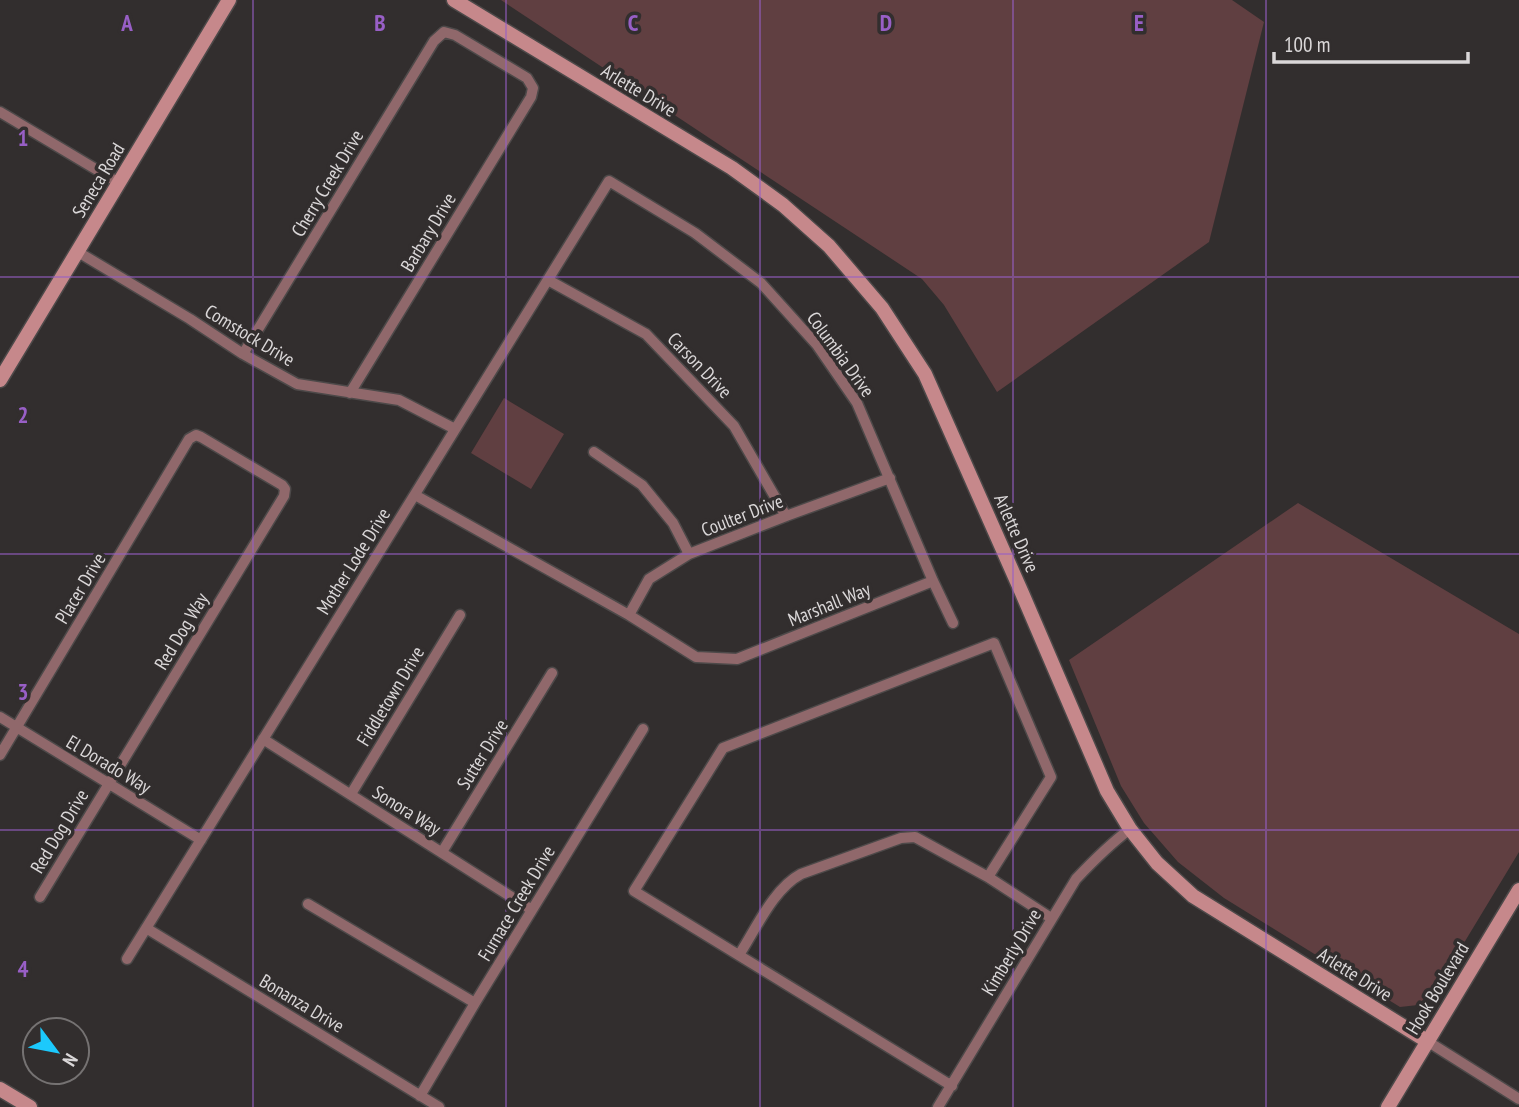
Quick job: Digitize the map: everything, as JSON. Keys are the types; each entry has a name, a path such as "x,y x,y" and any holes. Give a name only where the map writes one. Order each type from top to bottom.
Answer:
{"street":[{"name":"Seneca Road","path":"0,380 229,0"},
{"name":"Arlette Drive","path":"454,0 732,168 783,205 829,246 883,309 925,374 1107,791 1130,829 1157,863 1193,896 1519,1099"},
{"name":"Barbary Drive","path":"350,393 531,97 533,88 527,78 454,35 444,32"},
{"name":"Cherry Creek Drive","path":"243,354 435,41 444,32"},
{"path":"0,112 119,183"},
{"name":"Mother Lode Drive","path":"127,959 609,181"},
{"name":"Columbia Drive","path":"609,181 695,233 761,283 817,345 857,403 953,623"},
{"name":"Comstock Drive","path":"78,252 243,354 297,384 399,400 455,429"},
{"name":"Carson Drive","path":"548,280 646,334 734,426 786,516"},
{"name":"Red Dog Way","path":"108,784 284,495 285,489 282,485 225,450 196,435 189,439"},
{"name":"Placer Drive","path":"0,755 189,439"},
{"path":"594,452 642,485 673,523 689,554"},
{"name":"Coulter Drive","path":"629,615 649,579 689,554 890,478"},
{"path":"415,495 629,615"},
{"name":"Marshall Way","path":"629,615 696,657 737,659 933,581"},
{"name":"Fiddletown Drive","path":"351,794 460,615"},
{"path":"952,1086 634,891 723,748 994,643 1051,777 988,877"},
{"name":"Sutter Drive","path":"442,852 552,673"},
{"name":"El Dorado Way","path":"0,717 201,841"},
{"name":"Furnace Creek Drive","path":"420,1096 643,729"},
{"name":"Sonora Way","path":"263,739 532,910"},
{"name":"Red Dog Drive","path":"40,897 108,784"},
{"name":"Kimberly Drive","path":"938,1107 1076,879 1104,850 1130,829"},
{"path":"739,955 789,881 801,874 901,838 915,836 988,877 1051,918"},
{"name":"Hook Boulevard","path":"1388,1107 1519,890"},
{"path":"308,904 475,1003"},
{"name":"Bonanza Drive","path":"146,928 439,1107"},
{"path":"0,1089 30,1107"}],"shaded area":[{"path":"501,0 1232,0 1264,22 1209,242 997,392 944,305 922,279"},
{"path":"504,398 564,434 531,489 471,453"},
{"path":"1298,503 1519,634 1519,852 1427,1004 1400,1007 1224,898 1178,862 1144,823 1121,786 1069,660"}]}
